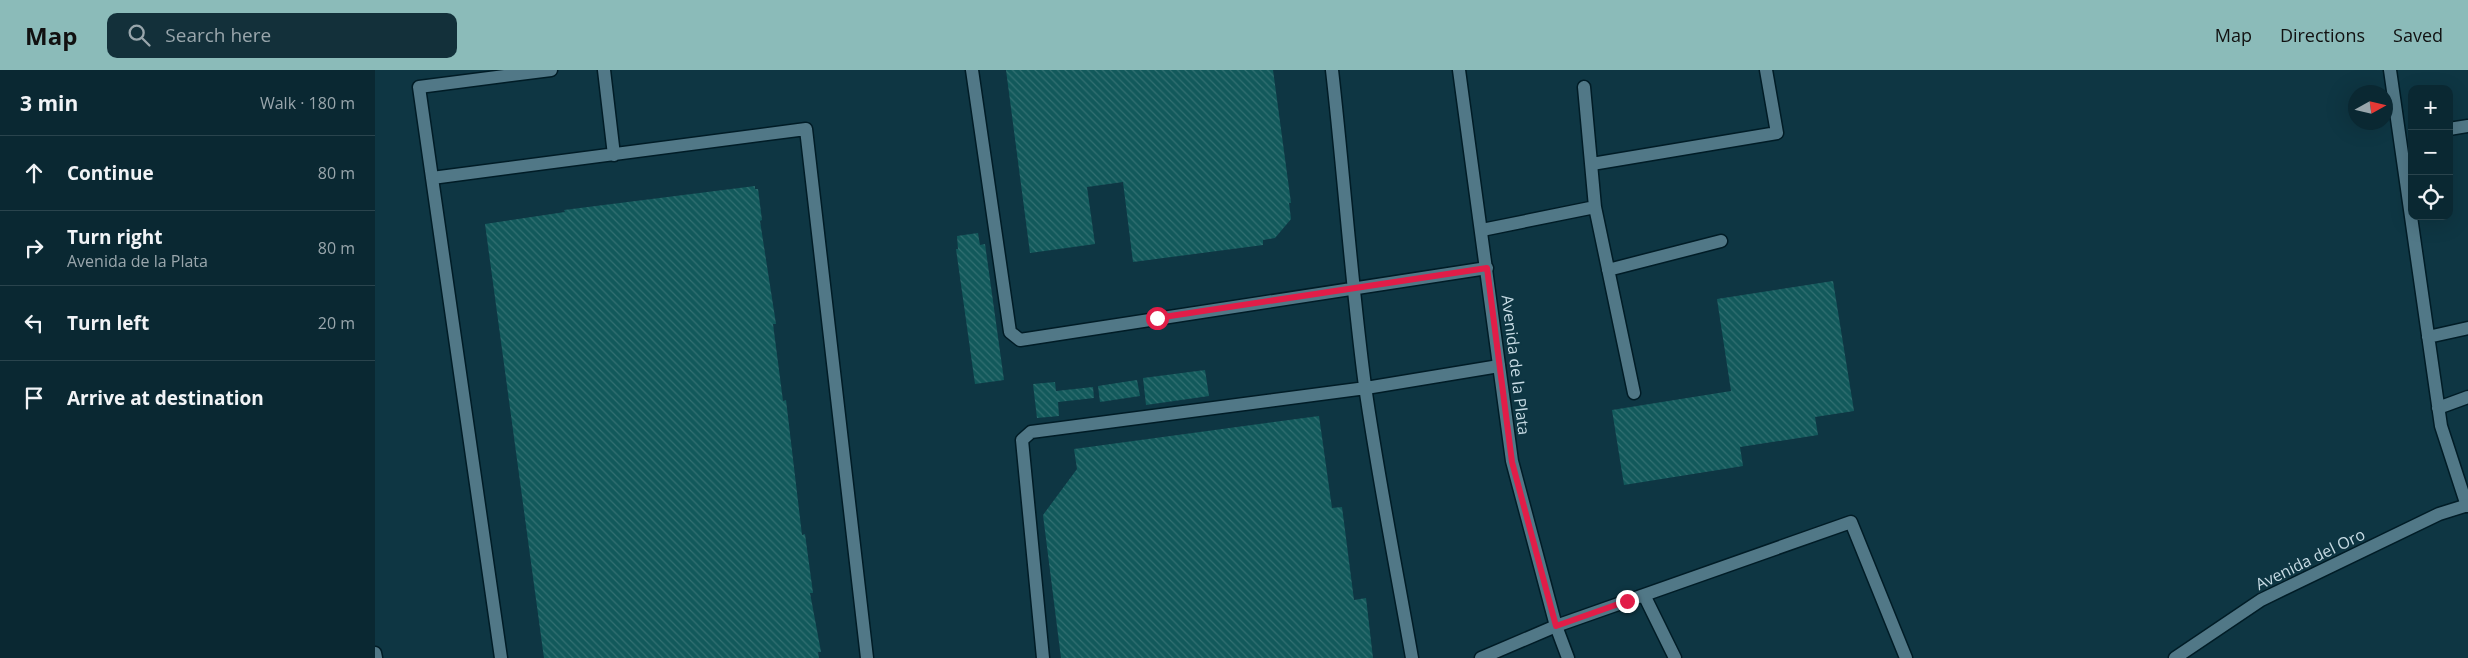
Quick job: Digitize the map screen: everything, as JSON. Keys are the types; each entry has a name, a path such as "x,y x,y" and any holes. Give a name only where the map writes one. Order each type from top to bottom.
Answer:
{"street":[{"path":"501,658 419,87 551,70"},
{"path":"604,70 614,155"},
{"path":"972,70 1010,332 1020,340 1487,268"},
{"path":"1332,70 1347,203 1353,288 1365,388 1412,658"},
{"name":"Avenida de la Plata","path":"1459,70 1512,462 1556,626 1568,658"},
{"path":"1591,164 1777,133 1766,70"},
{"path":"2390,70 2406,135 2428,337 2441,426 2467,506"},
{"path":"1584,87 1595,207 1634,393"},
{"path":"2453,128 2468,126"},
{"path":"432,178 806,129 867,658"},
{"path":"1481,230 1595,207"},
{"path":"1608,270 1721,241"},
{"path":"2428,337 2468,328"},
{"path":"1043,658 1021,440 1031,432 1365,388 1499,366"},
{"path":"2438,408 2468,397"},
{"name":"Avenida del Oro","path":"2175,658 2261,600 2439,514 2467,506"},
{"path":"1481,658 1556,626 1851,522 1906,658"},
{"path":"1644,595 1675,658"},
{"path":"375,653 376,658"}],"building":[{"path":"1006,70 1273,70 1291,203 1289,203 1291,219 1275,238 1263,240 1263,245 1133,262 1123,182 1087,187 1095,244 1030,253"},
{"path":"755,186 755,189 758,189 762,220 760,221 776,324 773,324 783,401 786,400 802,535 805,534 813,593 810,593 821,652 818,652 819,658 544,658 485,224 565,212 564,210"},
{"path":"978,233 980,245 985,244 1004,380 975,384 956,249 958,249 957,236"},
{"path":"1833,281 1854,411 1815,417 1818,435 1740,447 1743,466 1624,485 1612,410 1731,391 1717,299"},
{"path":"1205,370 1209,396 1146,405 1143,378"},
{"path":"1137,380 1140,396 1100,402 1098,386"},
{"path":"1055,382 1056,391 1093,387 1094,398 1058,402 1059,416 1037,418 1033,384"},
{"path":"1319,416 1332,508 1342,507 1354,600 1366,598 1373,658 1061,658 1043,515 1077,469 1074,449"}],"route":[{"path":"1157,318 1487,268 1512,462 1556,626 1627,601"}]}
